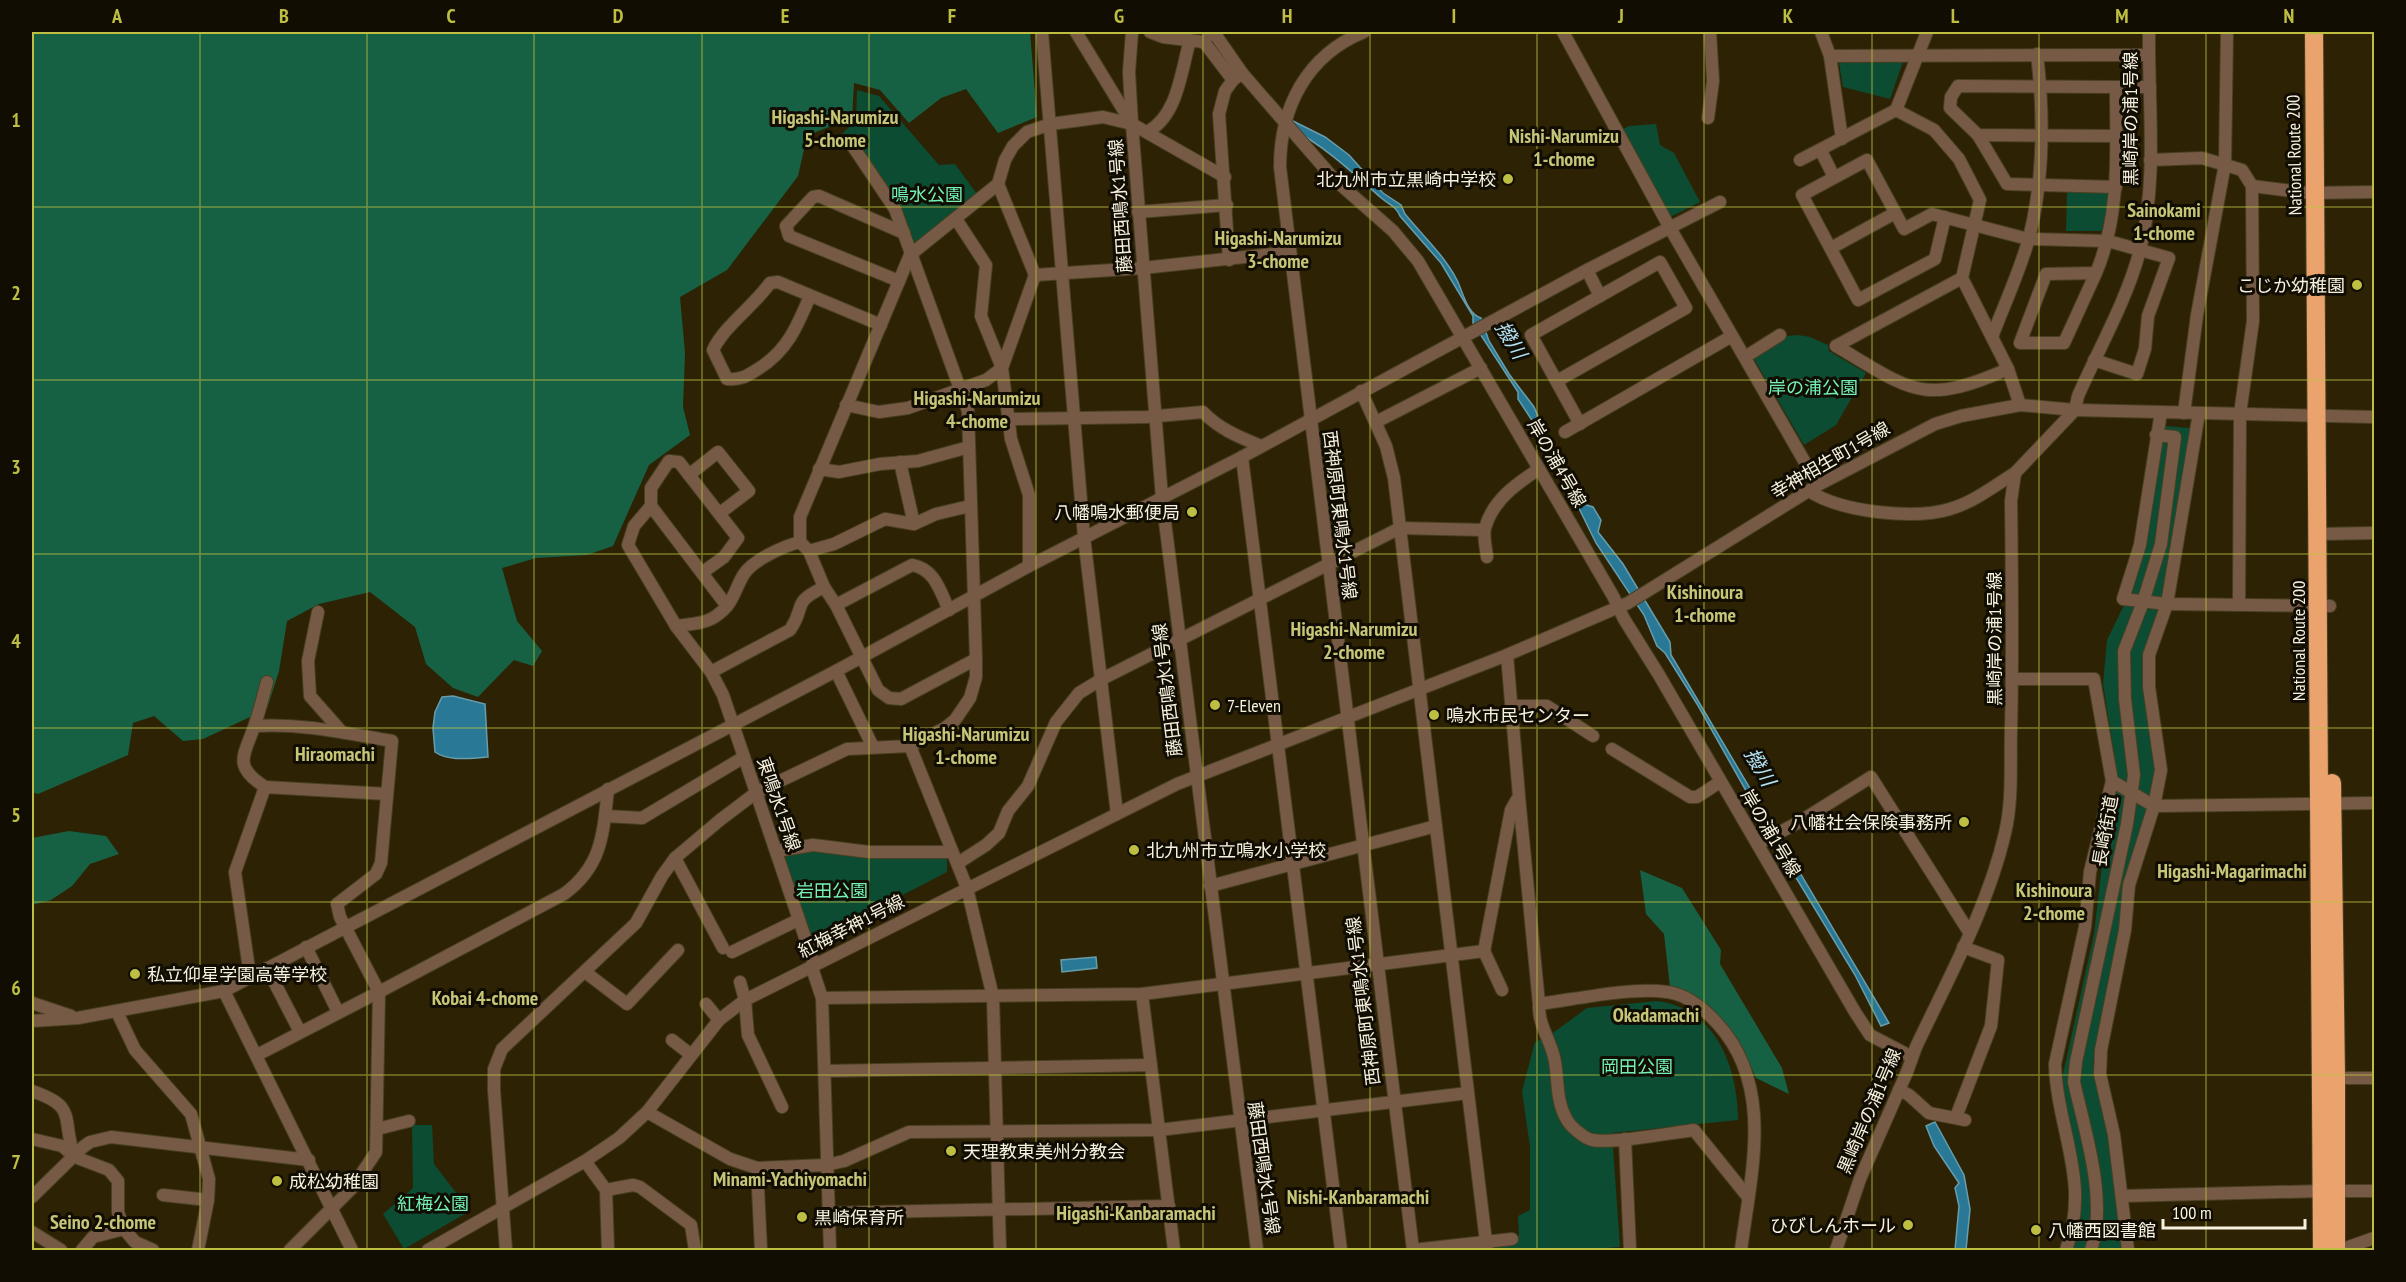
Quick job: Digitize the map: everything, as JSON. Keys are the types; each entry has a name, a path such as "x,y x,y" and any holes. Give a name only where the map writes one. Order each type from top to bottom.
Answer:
{"highway":[{"name":"National Route 200","path":"2314,32 2321,194 2325,533 2326,804 2319,931 2330,1078 2329,1191 2322,1251"},
{"name":"National Route 200","path":"2321,194 2325,32"},
{"name":"National Route 200","path":"2329,1191 2338,1251"}],"street":[{"path":"1042,32 1084,537 1117,814"},
{"path":"1076,32 1132,124"},
{"name":"藤田西鳴水1号線","path":"1132,32 1129,72 1132,124 1162,498 1257,1251"},
{"path":"1150,32 1163,37 1204,42 1210,46 1216,61 1238,76"},
{"path":"1208,32 1217,38 1238,76"},
{"path":"1563,32 1670,228 1745,357 1820,498 1854,507 1923,515 1969,502 2015,472"},
{"path":"1708,118 1713,81 1710,32"},
{"path":"1821,32 1830,56 1842,139"},
{"path":"1800,160 1896,110 1926,32"},
{"name":"黒崎岸の浦1号線","path":"1836,1251 1860,1179 1996,869 2006,831 2010,790 2012,679 2011,501 2015,472 2075,410 2094,360 2129,282 2140,250 2147,208 2150,160 2149,32"},
{"path":"2184,413 2197,315 2225,164 2227,32"},
{"name":"西神原町東鳴水1号線","path":"1358,33 1328,52 1310,69 1299,84 1284,124 1280,167 1413,1251"},
{"path":"1147,132 1159,126 1168,115 1190,40"},
{"path":"1992,337 2028,239 2039,185 2041,86 2037,54"},
{"path":"1830,56 2149,55"},
{"path":"1229,260 1219,114 1225,91 1238,76"},
{"name":"岸の浦4号線","path":"1238,76 1334,179 1393,231 1418,261 1466,336 1481,368 1619,608"},
{"path":"2116,187 2007,184 1978,135 1950,108 1951,97 1958,86 2150,87"},
{"path":"2096,273 2046,274 2020,343 2064,343 2096,273 2108,241 2116,187 2116,87"},
{"path":"1896,110 1934,130 1959,159 1980,200 1962,279 2008,369 2020,405"},
{"path":"976,659 901,699 889,698 878,690 805,547 800,517 910,255 998,184 1005,160 1013,146 1027,132 1051,124 1103,117 1132,124 1225,177"},
{"path":"1978,135 2116,136"},
{"path":"506,1251 494,1069 502,1049 636,923 662,876 675,858 757,792 848,749 910,746 955,720 970,698 976,677 976,659 968,411 895,209 850,142"},
{"path":"1821,151 1834,177"},
{"path":"2150,160 2202,158 2242,170 2252,186 2253,321 2240,414 2239,604"},
{"path":"1945,217 1935,260 1858,300 1802,195 1867,160 1904,229 1932,214 1945,217 1975,224 2028,239 2108,241 2169,258 2148,316 2145,349 2137,374 2094,360"},
{"path":"846,405 879,412 909,408 986,380 1002,368 1035,275 998,184"},
{"path":"2252,186 2321,194 2374,192"},
{"path":"900,281 789,236 786,226 813,197 819,196 904,233"},
{"path":"32,1021 78,1018 117,1012 224,991 732,723 836,671 1084,537 1242,457 1310,418 1587,270 1720,202"},
{"path":"1138,212 1227,205"},
{"path":"1831,248 1895,213"},
{"path":"956,219 986,265 981,316 1002,368 1011,439 1029,495 1029,566"},
{"path":"1035,275 1064,275 1143,268 1290,252"},
{"path":"1557,381 1686,308 1660,262 1531,335 1580,424"},
{"path":"1587,270 1600,296"},
{"path":"1962,279 1836,346 1888,377 1924,392 1951,390 2008,369"},
{"path":"810,296 792,338 775,359 741,380 728,379 713,350 718,340 757,301 770,283 778,282 881,325"},
{"path":"1745,357 1780,334"},
{"path":"1565,432 1732,336"},
{"path":"1376,422 1481,368"},
{"path":"1361,391 1386,446 1394,478 1486,1246"},
{"name":"幸神相生町1号線","path":"1347,718 1419,688 1507,656 1619,608 1813,488 1935,424 1961,416 2020,405 2075,410 2374,417"},
{"path":"1010,418 1147,417 1203,412 1222,428 1262,446"},
{"path":"2161,412 2140,545 2123,599 2167,604 2325,606"},
{"path":"2128,1251 2114,1135 2100,1074 2101,1050 2125,930 2129,885 2154,806 2161,770 2149,687 2149,655 2167,604 2199,413"},
{"name":"長崎街道","path":"2091,1251 2096,1235 2097,1197 2074,1082 2076,1062 2127,824 2134,775 2125,699 2124,651 2143,602 2161,544 2175,437 2156,435"},
{"path":"819,469 839,472 918,461 969,447"},
{"path":"689,475 718,452 749,491 720,513"},
{"path":"1242,457 1341,1251"},
{"path":"703,572 724,557 738,538 679,462 669,461 651,488 651,506 727,606"},
{"path":"900,462 914,524"},
{"path":"1487,557 1484,530 1497,505 1509,489 1539,469"},
{"name":"東鳴水1号線","path":"651,506 634,526 628,545 676,626 711,672 723,695 814,964 813,971 822,998 825,1071 821,1106 830,1251"},
{"path":"676,626 702,622 716,616 736,596 744,574 754,564 805,547 834,544 885,519 914,524 936,514 970,506"},
{"path":"958,863 986,845 999,833 1008,812 1028,786 1056,722 1079,693 1102,679 1400,528 1484,530"},
{"path":"2325,533 2374,533"},
{"path":"836,605 912,565 924,567 932,574 949,610"},
{"path":"711,672 790,630 797,620 798,606 806,596 824,587"},
{"name":"岸の浦1号線","path":"1619,608 1720,783 1763,842 1863,1025 1870,1035 1912,1057"},
{"path":"318,612 308,661 307,679 310,696 340,730"},
{"path":"1507,656 1540,1023 1554,1057 1558,1098 1567,1120 1592,1140 1625,1139 1694,1130 1748,1197"},
{"path":"836,671 873,747"},
{"path":"2012,679 2094,679 2112,781 2090,872 2085,927 2055,1064 2056,1083 2067,1130 2076,1200 2075,1223 2066,1251"},
{"path":"267,682 255,726 242,753 249,777 265,787 387,794"},
{"path":"1511,706 1547,705 1593,736"},
{"name":"紅梅幸神1号線","path":"428,1251 585,1161 620,1138 647,1112 690,1054 719,1020 745,1000 1177,784 1347,718"},
{"path":"255,726 288,724 340,730 392,741 381,863 376,874 337,904 379,992 376,1152 352,1188 290,1251"},
{"path":"910,746 950,852 958,863 967,888 993,997 1000,1251"},
{"path":"1612,749 1690,797 1697,797 1720,783"},
{"path":"605,816 642,818 744,757"},
{"path":"1763,842 1871,777 1969,932"},
{"path":"2112,781 2154,806 2374,803"},
{"path":"250,976 235,872 265,787"},
{"path":"257,1055 564,894 581,882 595,862 608,789"},
{"path":"1502,990 1484,951 1511,810 1519,796"},
{"path":"1210,886 1436,826"},
{"path":"777,851 813,845 869,852 950,852"},
{"path":"675,858 728,950 798,920"},
{"path":"306,947 338,1012"},
{"path":"1899,1090 1909,1095 1929,1113 1961,1119 1991,1026 1998,960 1963,947"},
{"path":"585,972 627,1004 678,950"},
{"path":"822,998 1142,994 1484,951"},
{"path":"267,968 300,1032"},
{"path":"740,982 745,1000 748,1035 782,1107"},
{"path":"224,991 352,1251"},
{"path":"1539,1004 1640,992 1668,992 1700,1006 1726,1033 1739,1052 1748,1072 1755,1114 1755,1138 1742,1251"},
{"path":"1142,994 1174,1251"},
{"path":"32,1003 78,1018"},
{"path":"706,1004 719,1020"},
{"path":"117,1012 135,1050 191,1114 209,1179 208,1200 198,1251"},
{"path":"672,1040 690,1054"},
{"path":"825,1071 1151,1065"},
{"path":"2330,1078 2374,1078"},
{"path":"32,1091 56,1100 65,1111 69,1140 75,1157"},
{"path":"647,1112 730,1160 757,1168 826,1165 860,1156 896,1136 909,1132 1159,1130 1468,1093"},
{"path":"377,1129 409,1121"},
{"path":"32,1197 90,1142 111,1137 309,1160"},
{"path":"32,1139 62,1146 75,1157 109,1170 118,1181 118,1212 124,1229 135,1242 153,1251"},
{"path":"1625,1139 1630,1251"},
{"path":"585,1161 606,1190 608,1251"},
{"path":"757,1168 761,1251"},
{"path":"606,1190 633,1185 640,1186 691,1225 695,1251"},
{"path":"2122,1196 2374,1191"},
{"path":"163,1195 208,1200"},
{"path":"828,1213 1169,1206"},
{"path":"82,1251 93,1237 124,1229"},
{"path":"32,1232 61,1251"},
{"path":"2338,1251 2374,1238"},
{"path":"1413,1251 1486,1246 1512,1239"}],"green space":[{"path":"32,32 1030,32 1037,117 998,133 966,89 941,98 909,123 880,90 854,83 852,118 816,132 805,145 798,176 727,270 680,297 685,353 683,407 690,435 649,465 613,546 587,555 536,558 502,568 517,621 542,651 533,666 514,660 478,697 453,688 426,664 415,627 370,592 319,604 287,621 279,671 267,709 203,739 183,741 154,716 133,723 128,755 38,794 32,792"},
{"path":"1903,62 1890,99 1843,87 1839,63"},
{"name":"鳴水公園","path":"857,90 879,96 939,165 955,164 977,194 915,244 912,243 890,191 879,174 872,169 853,140 842,134 856,120"},
{"path":"1656,124 1660,145 1674,153 1700,202 1668,218 1623,129 1629,126"},
{"path":"2067,192 2106,192 2110,197 2105,228 2101,231 2066,231"},
{"name":"岸の浦公園","path":"1787,336 1810,337 1828,345 1829,351 1866,373 1836,425 1804,445 1754,359"},
{"path":"2163,426 2191,428 2166,596 2146,654 2143,681 2157,769 2093,1063 2109,1135 2122,1250 2073,1250 2081,1227 2079,1165 2061,1083 2094,934 2108,813 2117,773 2103,684 2107,640 2131,591"},
{"path":"69,831 106,836 119,854 90,864 72,886 51,900 32,905 32,838"},
{"name":"岩田公園","path":"810,851 861,856 947,859 947,872 810,943 783,857"},
{"path":"1640,870 1682,888 1721,950 1720,964 1782,1068 1789,1094 1756,1078 1740,1046 1722,1024 1700,1006 1670,987 1664,934 1646,914"},
{"name":"岡田公園","path":"1657,1001 1677,1006 1695,1015 1709,1028 1720,1044 1734,1080 1738,1120 1612,1133 1620,1247 1579,1250 1497,1250 1493,1248 1491,1239 1519,1236 1518,1216 1530,1210 1530,1147 1522,1091 1535,1042 1550,1035 1587,1008"},
{"name":"紅梅公園","path":"412,1125 432,1125 434,1164 470,1211 404,1249 383,1214 413,1188"}],"water":[{"path":"1289,119 1325,137 1349,155 1383,193 1401,205 1405,214 1452,271 1472,312 1481,318 1489,341 1509,374 1534,407 1553,451 1574,476 1574,488 1583,504 1593,507 1601,520 1598,532 1623,564 1670,642 1671,655 1889,1023 1881,1026 1855,975 1780,851 1697,704 1665,653 1657,646 1644,615 1596,543 1547,443 1518,399 1518,392 1473,323 1473,316 1441,263 1394,207 1324,150 1287,126"},
{"path":"453,696 485,704 488,757 453,758 435,752 433,728 435,712 442,697"},
{"path":"1096,957 1097,968 1062,972 1061,960"},
{"path":"1935,1122 1964,1175 1970,1209 1966,1250 1955,1250 1959,1206 1955,1188 1959,1183 1934,1146 1926,1126"}],"waterway":[{"path":"1208,39 1220,54"}],"place":[{"name":"北九州市立黒崎中学校","path":"1508,179"},
{"name":"こじか幼稚園","path":"2357,285"},
{"name":"八幡鳴水郵便局","path":"1192,512"},
{"name":"7-Eleven","path":"1215,705"},
{"name":"鳴水市民センター","path":"1434,715"},
{"name":"八幡社会保険事務所","path":"1964,822"},
{"name":"北九州市立鳴水小学校","path":"1134,850"},
{"name":"私立仰星学園高等学校","path":"135,974"},
{"name":"天理教東美州分教会","path":"951,1151"},
{"name":"成松幼稚園","path":"277,1181"},
{"name":"黒崎保育所","path":"802,1217"},
{"name":"ひびしんホール","path":"1908,1225"},
{"name":"八幡西図書館","path":"2036,1230"}],"district":[{"name":"Higashi-Narumizu 5-chome","path":"835,128"},
{"name":"Nishi-Narumizu 1-chome","path":"1564,148"},
{"name":"Sainokami 1-chome","path":"2164,222"},
{"name":"Higashi-Narumizu 3-chome","path":"1278,250"},
{"name":"Higashi-Narumizu 4-chome","path":"977,410"},
{"name":"Kishinoura 1-chome","path":"1705,604"},
{"name":"Higashi-Narumizu 2-chome","path":"1354,640"},
{"name":"Higashi-Narumizu 1-chome","path":"966,746"},
{"name":"Hiraomachi","path":"335,754"},
{"name":"Higashi-Magarimachi","path":"2232,871"},
{"name":"Kishinoura 2-chome","path":"2054,902"},
{"name":"Kobai 4-chome","path":"485,998"},
{"name":"Okadamachi","path":"1656,1015"},
{"name":"Minami-Yachiyomachi","path":"790,1179"},
{"name":"Nishi-Kanbaramachi","path":"1358,1197"},
{"name":"Higashi-Kanbaramachi","path":"1136,1213"},
{"name":"Seino 2-chome","path":"103,1222"}],"water label":[{"name":"撥川","path":"1511,340"},
{"name":"撥川","path":"1760,767"}]}
